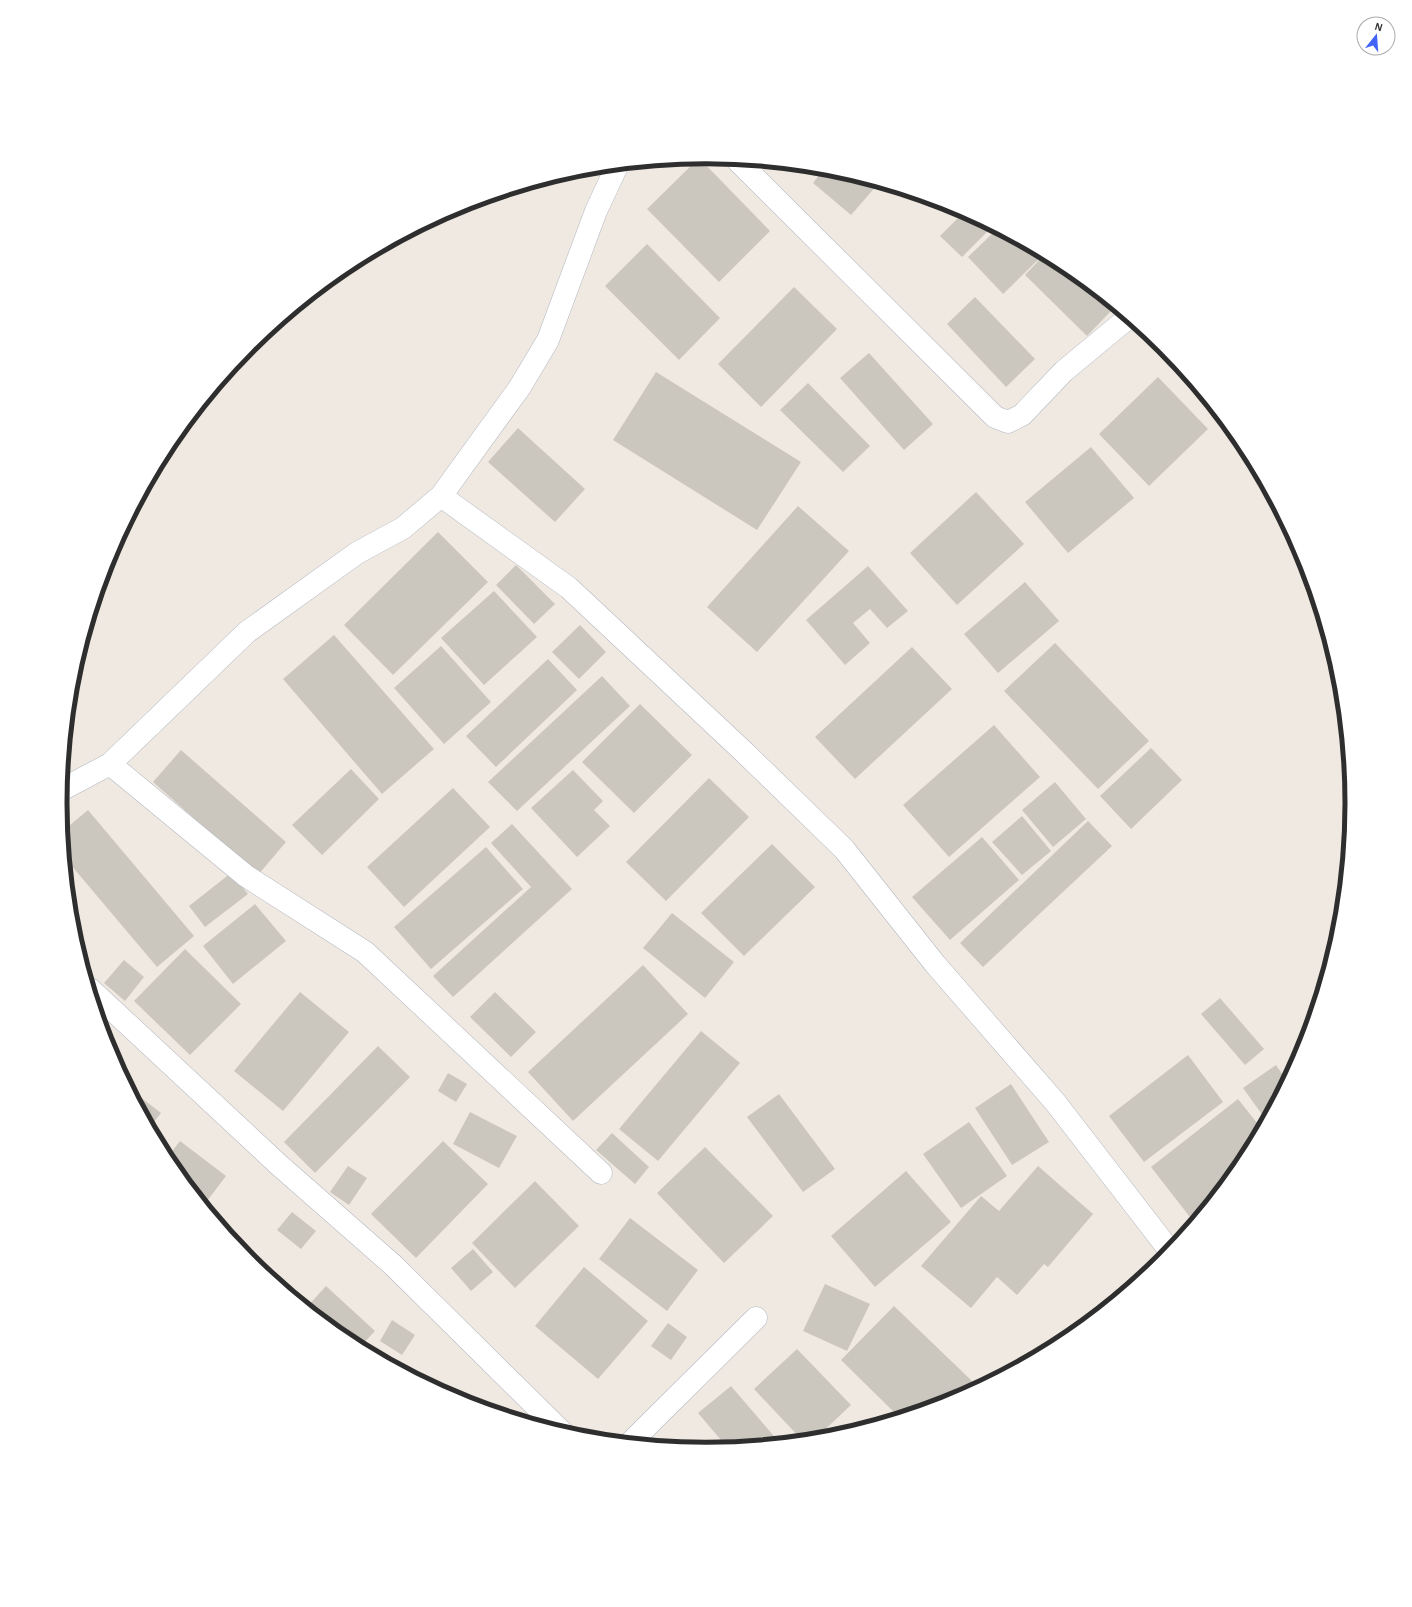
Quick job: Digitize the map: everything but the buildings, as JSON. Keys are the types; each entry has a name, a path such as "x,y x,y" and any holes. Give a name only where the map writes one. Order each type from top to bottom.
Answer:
{"street":[{"path":"743,166 995,417 1008,422 1022,415 1064,371 1124,321"},
{"path":"67,787 110,764 247,632 357,553 403,528 441,496 520,387 548,340 596,211 614,171"},
{"path":"441,496 569,588 744,752 844,849 935,964 1054,1102 1166,1246"},
{"path":"110,764 246,876 365,952 601,1173"},
{"path":"97,995 279,1165 393,1265 554,1424"},
{"path":"635,1438 756,1318"}]}
